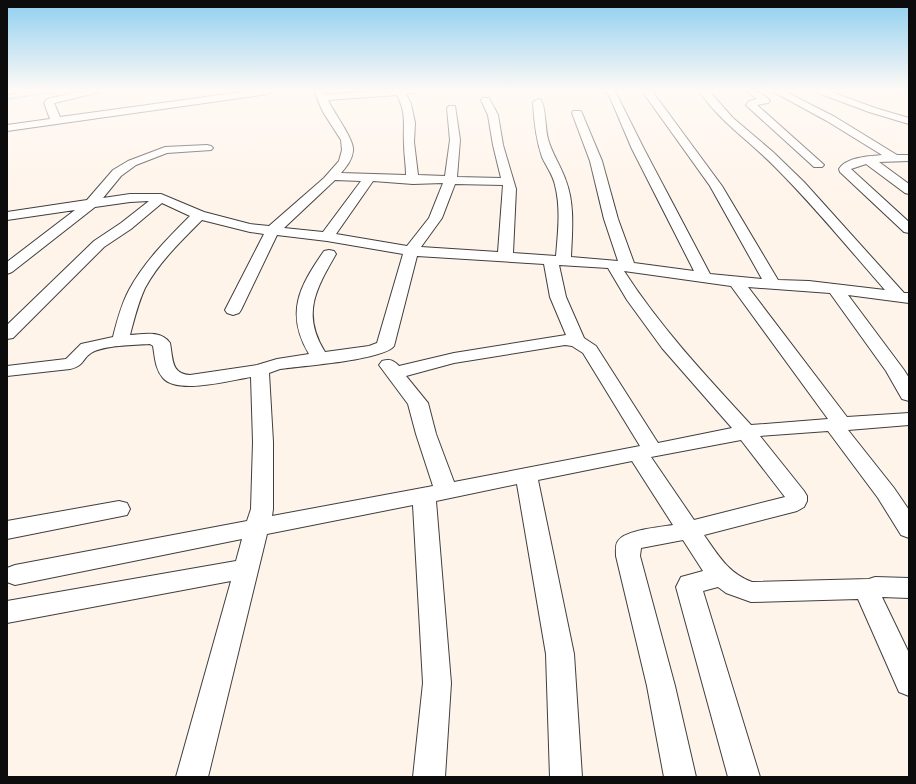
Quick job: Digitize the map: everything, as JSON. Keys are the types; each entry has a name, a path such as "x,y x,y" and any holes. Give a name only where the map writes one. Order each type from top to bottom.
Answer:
{"street":[{"path":"232,310 273,230 332,176 344,162 348,150 346,140 338,128"},
{"path":"410,128 409,142 413,180"},
{"path":"7,371 70,364 76,362 81,353 88,348 120,342 149,339 161,343 168,374 172,378 180,381 190,381 261,370 272,365 378,349 385,346 411,251 435,218 450,181 455,140 454,128"},
{"path":"495,128 498,145 510,189 505,257"},
{"path":"541,128 548,158 561,184 564,206 565,232 557,260 558,297 577,341"},
{"path":"583,128 596,161 611,219 620,266 635,300 668,344 746,432 796,496 796,501 789,505 689,530 635,541 628,544 627,550 661,686 680,777"},
{"path":"629,128 705,278"},
{"path":"674,128 716,186 773,284"},
{"path":"738,128 769,154 800,185 904,297"},
{"path":"776,128 818,165"},
{"path":"845,128 894,158"},
{"path":"7,269 91,204 117,173 132,163 165,150 207,148"},
{"path":"909,158 869,161 851,165 845,169 909,229"},
{"path":"869,161 909,190"},
{"path":"332,176 413,180 508,182"},
{"path":"327,237 369,178"},
{"path":"7,216 142,196 161,198 199,215 243,226 327,237 411,251 557,260 620,266 736,282 835,289 904,297"},
{"path":"7,334 13,326 99,244 126,226 161,198"},
{"path":"120,342 128,313 137,290 149,271 172,242 199,215"},
{"path":"320,358 308,335 303,317 305,298 329,254"},
{"path":"736,282 837,423 886,493 909,529"},
{"path":"835,289 895,370 909,395"},
{"path":"394,373 454,358 486,352 565,340 577,341 590,350 689,530 717,573 735,586 751,592 869,589 875,587 909,588"},
{"path":"378,349 394,373 418,403 426,434 435,493 437,683 429,777"},
{"path":"192,777 262,509 263,442 261,370"},
{"path":"15,575 746,432 837,423 909,419"},
{"path":"526,476 560,654 566,777"},
{"path":"7,530 119,509"},
{"path":"7,612 246,569"},
{"path":"717,573 716,577 690,584 689,587 744,777"},
{"path":"869,589 868,594 909,683"}]}
